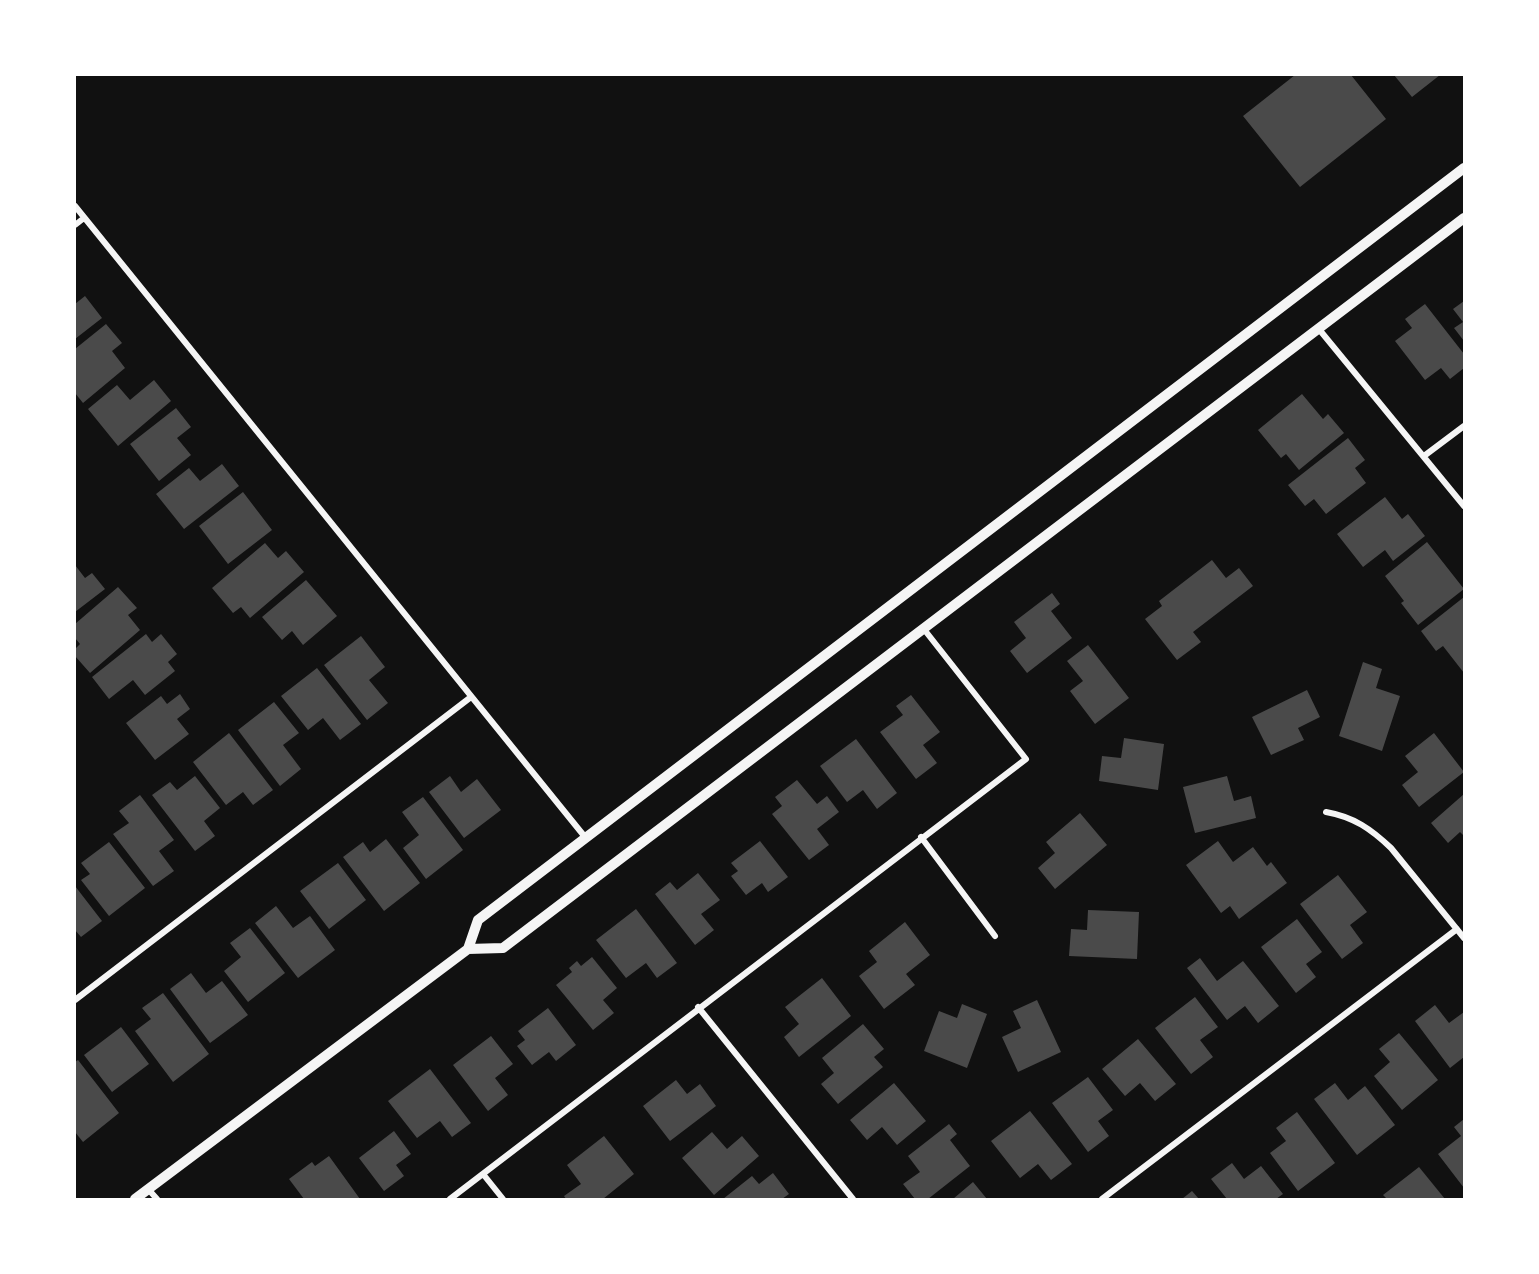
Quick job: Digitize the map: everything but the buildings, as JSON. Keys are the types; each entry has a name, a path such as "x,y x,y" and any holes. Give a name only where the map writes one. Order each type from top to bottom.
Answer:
{"street":[{"path":"135,1199 468,949 478,920 1464,168"},
{"path":"75,207 585,837"},
{"path":"75,225 84,218"},
{"path":"468,949 503,948 1464,218"},
{"path":"1318,328 1464,506"},
{"path":"1424,456 1464,426"},
{"path":"450,1199 698,1007 1026,759 923,628"},
{"path":"75,1000 471,697"},
{"path":"1326,812 1353,819 1377,835 1391,848 1464,938"},
{"path":"921,837 995,936"},
{"path":"1102,1199 1457,929"},
{"path":"698,1007 853,1199"},
{"path":"483,1174 502,1199"},
{"path":"148,1189 157,1199"}]}
